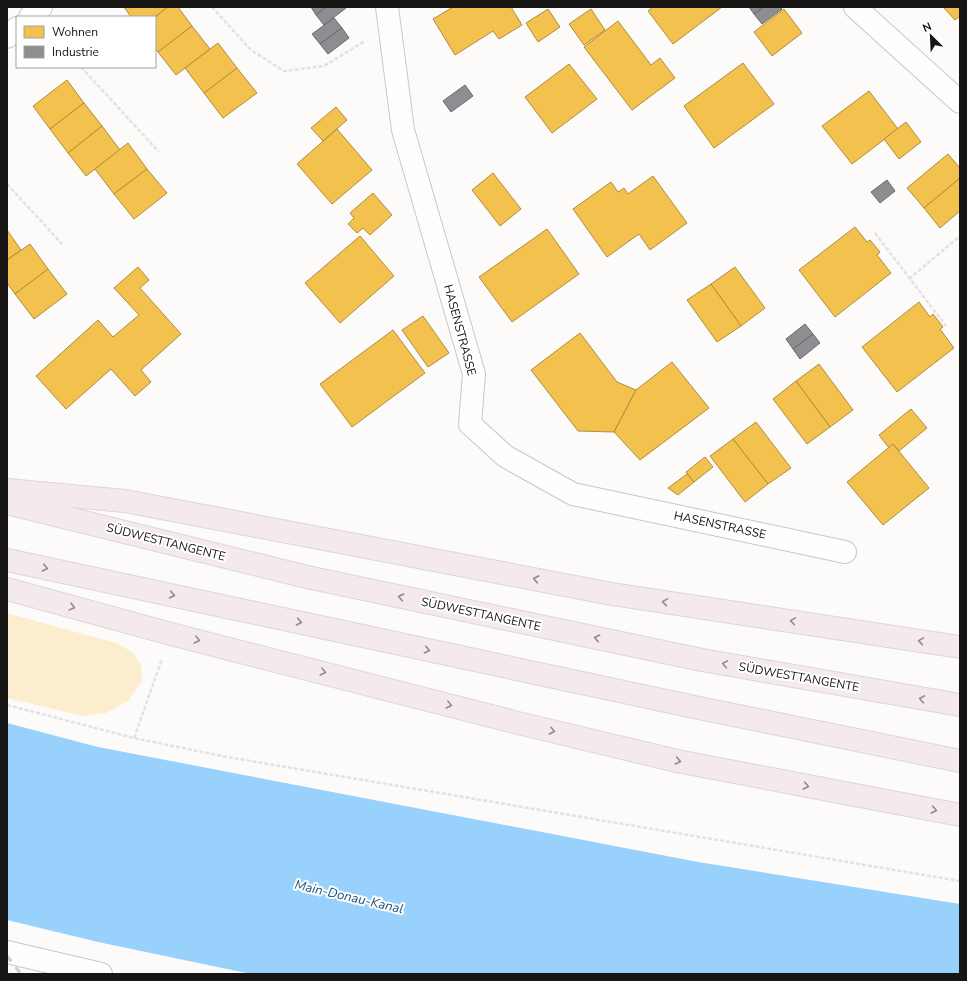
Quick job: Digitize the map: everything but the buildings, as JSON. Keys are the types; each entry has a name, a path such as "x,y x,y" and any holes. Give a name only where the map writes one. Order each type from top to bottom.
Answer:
{"highway":[{"path":"7,490 125,501 612,594 960,647"},
{"name":"SÜDWESTTANGENTE","path":"7,503 307,577 702,660 960,705"},
{"path":"7,560 699,708 960,761"},
{"path":"7,589 171,634 514,722 677,761 960,815"}],"street":[{"path":"31,16 41,7"},
{"path":"855,7 960,102"},
{"name":"HASENSTRASSE","path":"388,17 403,130 474,374 470,424 505,456 573,494 845,552"},
{"path":"7,37 16,29"},
{"path":"7,952 101,974"}],"path":[{"path":"212,7 251,50 284,71 324,66 388,17"},
{"path":"82,68 159,152"},
{"path":"7,184 63,245"},
{"path":"875,233 946,326"},
{"path":"910,279 960,236"},
{"path":"134,738 171,634"},
{"path":"7,705 134,738 226,757 960,881"}],"shaded area":[{"path":"7,613 119,644 133,653 141,665 142,680 129,700 106,713 83,716 7,698"}],"water":[{"name":"Main-Donau-Kanal","path":"7,723 98,747 698,862 960,904 960,974 251,974 98,942 7,920"}],"railway":[{"path":"7,956 21,974"}]}
